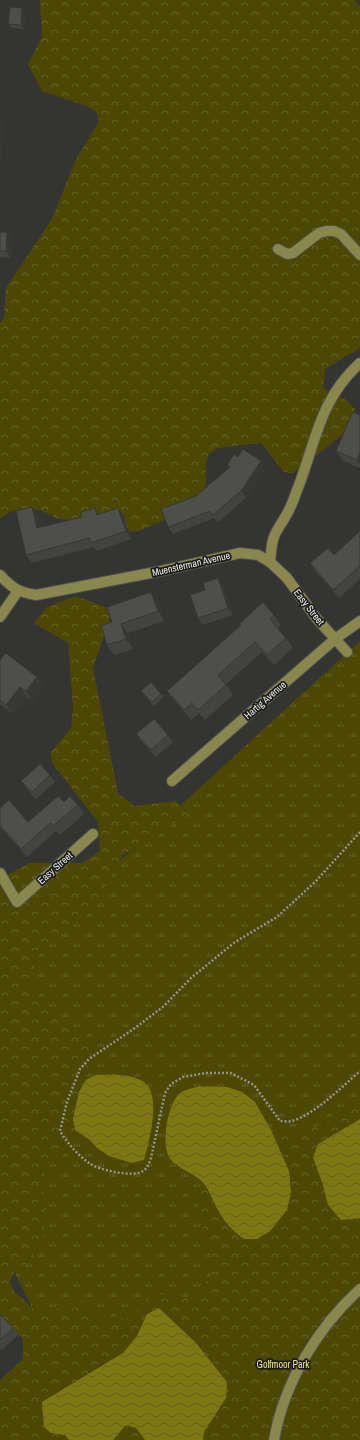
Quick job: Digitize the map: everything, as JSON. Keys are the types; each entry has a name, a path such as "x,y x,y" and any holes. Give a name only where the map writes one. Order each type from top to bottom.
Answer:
{"street":[{"path":"278,249 287,254 293,253 319,233 334,231 341,234 360,255"},
{"path":"270,562 273,540 296,494 314,436 326,408 336,390 348,374 360,363"},
{"name":"Muensterman Avenue","path":"18,591 36,595 161,571 240,553 258,555 270,562"},
{"name":"Easy Street","path":"270,562 287,578 317,619 347,652"},
{"path":"0,575 9,585 18,591 0,617"},
{"name":"Hartig Avenue","path":"172,781 335,639 360,621"},
{"name":"Easy Street","path":"0,873 17,902 92,834"},
{"path":"274,1440 285,1400 291,1385 308,1354 327,1324 360,1289"}],"path":[{"path":"360,832 316,881 277,917 235,942 191,978 164,1006 135,1028 89,1059 80,1069 67,1102 60,1131 65,1140 90,1164 130,1175 142,1172 148,1167 165,1093 171,1084 182,1077 206,1073 231,1073 254,1085 280,1121 292,1121 328,1099 360,1071"}],"green space":[{"path":"40,0 355,0 357,5 360,6 360,348 325,369 323,388 346,400 355,409 350,429 292,474 283,471 261,443 218,448 209,454 206,463 206,485 196,503 189,509 139,531 129,532 89,521 58,519 40,510 20,510 10,512 0,519 0,323 4,318 6,288 52,219 75,161 98,123 97,113 89,107 42,91 28,64 42,37"},
{"name":"Golfmoor Park","path":"76,596 113,610 93,668 118,793 134,806 176,801 188,815 123,855 97,902 37,951 31,991 90,1048 86,1080 79,1092 73,1119 75,1130 45,1170 42,1180 46,1209 43,1240 30,1261 14,1272 10,1281 13,1290 37,1312 47,1315 74,1300 84,1302 97,1318 105,1322 131,1318 145,1300 154,1294 187,1297 197,1293 211,1275 211,1255 198,1215 200,1194 205,1185 217,1208 231,1227 244,1239 257,1239 270,1231 289,1171 271,1130 284,1133 315,1127 344,1113 360,1100 360,1119 351,1125 323,1185 328,1205 341,1220 360,1218 360,1440 0,1440 0,1380 23,1359 23,1338 0,1324 0,885 1,879 29,863 82,863 100,851 98,822 52,763 51,752 71,728 73,707 68,643 34,623 47,607"},
{"path":"360,641 360,1246 238,1301 44,1332 1,1245 2,969"}],"water":[{"path":"95,1075 120,1075 133,1077 144,1082 149,1088 152,1097 153,1119 144,1160 132,1163 109,1156 75,1130 73,1119 79,1092 86,1080"},
{"path":"201,1086 227,1087 242,1092 255,1102 271,1130 289,1171 291,1192 287,1210 270,1231 257,1239 244,1239 233,1229 220,1214 209,1191 202,1181 179,1167 171,1160 168,1154 166,1146 166,1127 171,1108 179,1094 189,1089"},
{"path":"360,1119 360,1218 341,1220 328,1205 313,1157 318,1144"},
{"path":"159,1308 196,1343 227,1382 226,1398 204,1432 203,1440 145,1440 136,1428 126,1425 113,1440 69,1440 65,1435 51,1433 44,1427 42,1402 123,1353 137,1336 147,1314"}],"building":[{"path":"10,7 22,8 21,25 8,24"},
{"path":"0,232 7,232 6,251 0,251"},
{"path":"353,412 360,415 360,453 357,460 336,451"},
{"path":"243,449 261,461 241,491 213,515 210,511 168,527 161,509 196,496 230,467 227,465 234,454 238,457"},
{"path":"32,507 37,528 82,517 81,512 95,508 97,515 118,508 126,531 91,543 89,538 26,555 16,511"},
{"path":"360,531 360,566 333,590 310,563 328,548 334,555"},
{"path":"218,578 228,608 198,618 190,595 205,590 203,583"},
{"path":"151,592 158,611 121,624 126,639 107,645 101,626 112,622 107,607"},
{"path":"263,602 274,615 270,619 286,638 267,655 255,642 218,675 226,685 198,710 192,703 184,710 167,691 241,625 239,624"},
{"path":"6,653 37,677 26,691 20,687 6,705 0,700 0,660"},
{"path":"151,682 161,694 152,702 141,691"},
{"path":"154,719 168,735 151,750 136,734"},
{"path":"40,764 50,775 32,792 21,781"},
{"path":"58,796 64,802 70,796 78,805 53,826 50,823 21,849 0,825 0,808 9,800 28,822"},
{"path":"0,1314 13,1328 0,1340"}]}
